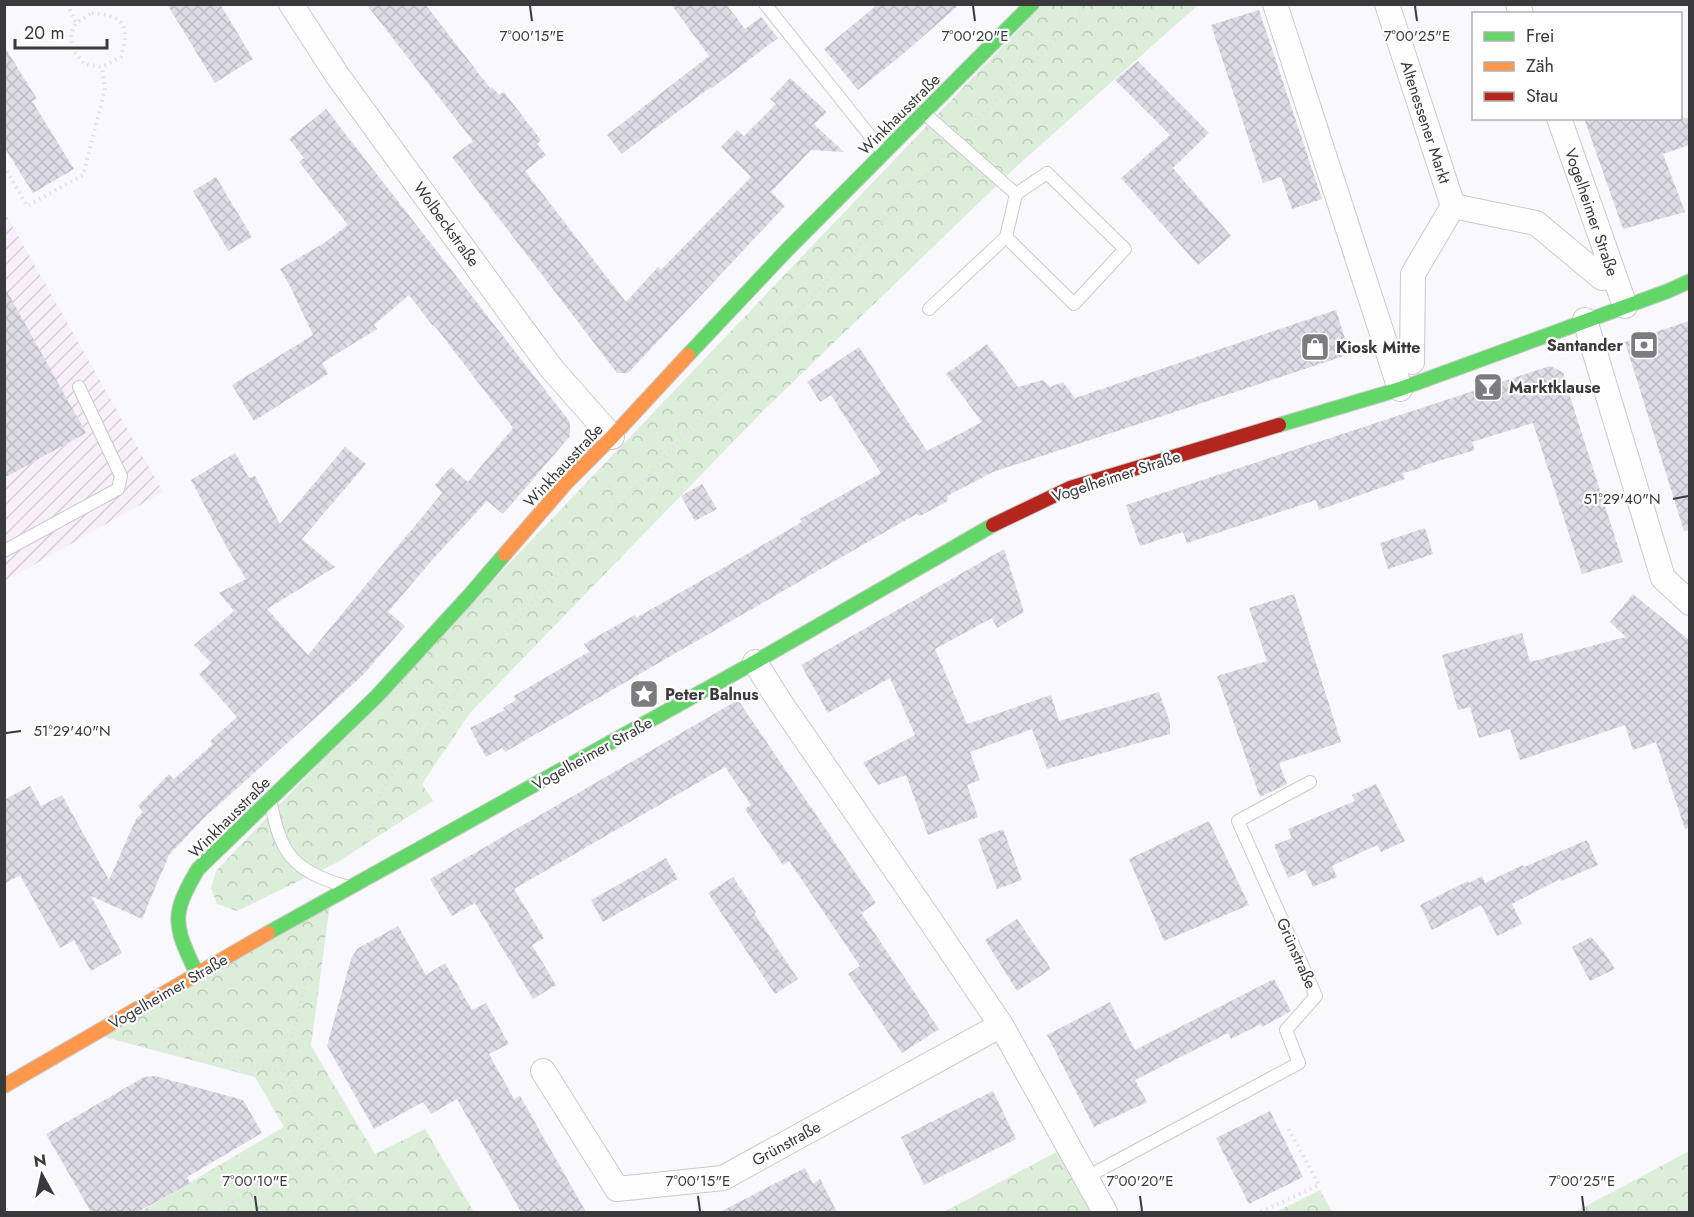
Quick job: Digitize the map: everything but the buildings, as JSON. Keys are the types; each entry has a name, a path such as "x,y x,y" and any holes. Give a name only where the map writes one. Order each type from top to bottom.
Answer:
{"main road":[{"name":"Winkhausstraße","path":"197,974 181,935 178,912 198,869 377,696 467,598 567,482 788,249 1032,4"},
{"name":"Vogelheimer Straße","path":"4,1086 299,916 755,662 1007,517 1070,488 1400,389 1689,281"}],"street":[{"name":"Wolbeckstraße","path":"291,4 337,75 520,326 552,369 612,437"},
{"path":"1275,4 1400,389"},
{"name":"Altenessener Markt","path":"1387,4 1453,206 1413,274 1412,362"},
{"name":"Vogelheimer Straße","path":"1559,120 1625,306"},
{"name":"Altenessener Markt","path":"1453,206 1536,223 1602,278"},
{"path":"1585,320 1663,578 1689,603"},
{"path":"755,662 1001,1025 1105,1212"},
{"name":"Grünstraße","path":"543,1071 617,1189 723,1178 1001,1025"}],"lane":[{"path":"765,4 884,153"},
{"path":"923,113 1016,194"},
{"path":"929,309 1006,237 1016,194 1047,173 1125,249 1074,304 1006,237"},
{"path":"4,551 118,489 121,476 79,387"},
{"name":"Grünstraße","path":"1085,1178 1299,1063 1286,1030 1316,996 1238,821 1310,782"},
{"path":"270,798 278,836 291,858 310,873 352,888"}],"path":[{"path":"67,4 76,23"},
{"path":"380,872 367,846 373,808 393,772 488,651 772,339 1089,4"},
{"path":"92,13 115,17 123,27 126,39 121,57 102,67 84,64 72,48 71,34 76,23 92,13"},
{"path":"4,166 27,206 83,175 105,90 102,67"},
{"path":"299,916 315,945 283,1069 360,1212"},
{"path":"110,1025 270,1070 283,1069"},
{"path":"1261,1212 1318,1185 1287,1126"},
{"path":"217,1212 283,1175 302,1167 313,1159 322,1145"}],"shaded area":[{"path":"4,211 163,492 5,581 4,581"}],"green space":[{"path":"1042,5 1198,5 1017,166 763,411 470,713 422,784 433,801 336,863 237,911 217,904 211,888 216,871"},
{"path":"330,903 311,1046 375,1154 425,1129 474,1212 140,1212 284,1127 255,1077 97,1035"},
{"path":"1062,1149 1098,1212 944,1212"},
{"path":"1689,1151 1689,1212 1575,1212"},
{"path":"1320,1190 1332,1212 1276,1212"}],"traffic: fast":[{"path":"688,355 788,249 1032,4"},
{"path":"1279,425 1400,389 1690,281"},
{"path":"268,933 755,662 993,525"},
{"path":"197,974 182,941 178,915 183,897 198,869 377,696 505,554"}],"traffic: slow":[{"path":"505,554 567,482 688,355"},
{"path":"4,1086 268,933"}],"traffic: jam":[{"path":"993,525 1070,488 1279,425"}],"place":[{"name":"Santander","path":"1644,345"},
{"name":"Kiosk Mitte","path":"1315,347"},
{"name":"Marktklause","path":"1488,387"},
{"name":"Peter Balnus","path":"644,694"}]}
